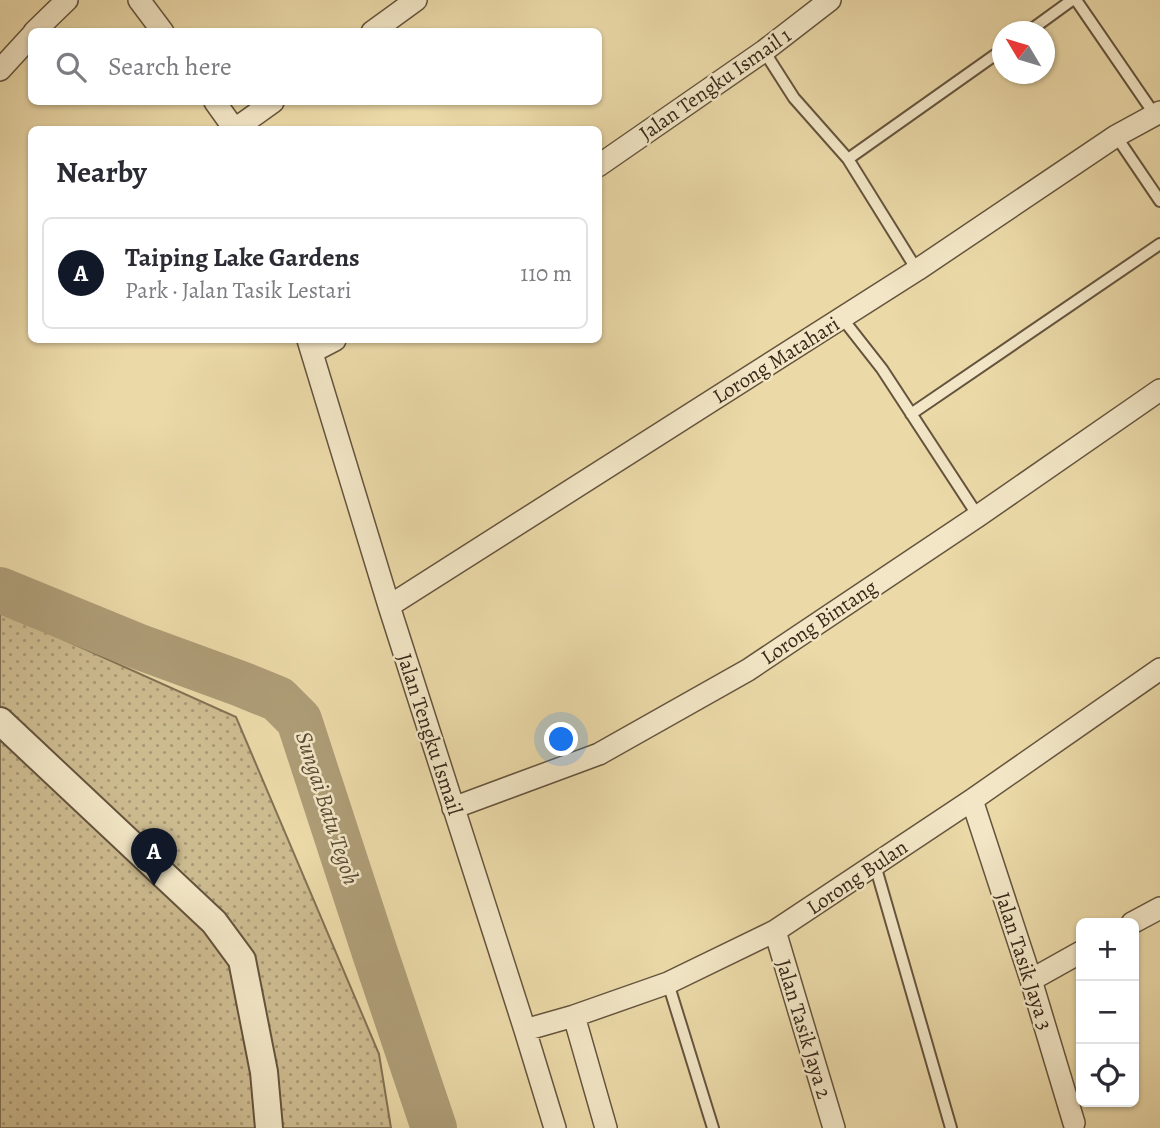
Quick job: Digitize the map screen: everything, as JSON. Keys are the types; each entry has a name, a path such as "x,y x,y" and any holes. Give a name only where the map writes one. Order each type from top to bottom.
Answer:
{"street":[{"path":"38,28 67,0"},
{"path":"139,0 160,28"},
{"path":"378,28 416,0"},
{"name":"Jalan Tengku Ismail 1","path":"602,163 764,51 831,0"},
{"path":"0,70 28,39"},
{"path":"217,105 233,126"},
{"path":"239,126 269,105"},
{"name":"Lorong Matahari","path":"389,606 917,270 1116,136 1158,113"},
{"name":"Jalan Tengku Ismail","path":"310,346 389,606 555,1128"},
{"name":"Lorong Bintang","path":"453,808 599,754 748,670 1160,390"},
{"name":"Lorong Bulan","path":"525,1030 668,983 775,931 972,800 1160,670"},
{"path":"0,721 214,922 242,960 264,1072 269,1128"},
{"name":"Jalan Tasik Jaya 3","path":"972,800 1031,980 1074,1124"},
{"path":"1139,919 1160,908"},
{"name":"Jalan Tasik Jaya 2","path":"775,931 834,1128"},
{"path":"1031,980 1076,955"},
{"path":"574,1016 606,1128"}],"lane":[{"path":"1044,21 1074,0 1158,113"},
{"path":"764,51 794,98 848,159 917,270"},
{"path":"848,159 992,58"},
{"path":"1116,136 1160,201"},
{"path":"911,414 1160,244"},
{"path":"842,318 882,369 978,516"},
{"path":"875,864 951,1128"},
{"path":"668,983 713,1128"}],"shaded area":[{"path":"0,611 236,717 379,1054 391,1128 0,1128"}],"waterway":[{"name":"Sungai Batu Tegoh","path":"0,590 137,646 278,699 299,720 434,1128"}],"place":[{"name":"Taiping Lake Gardens","path":"154,886"}]}
